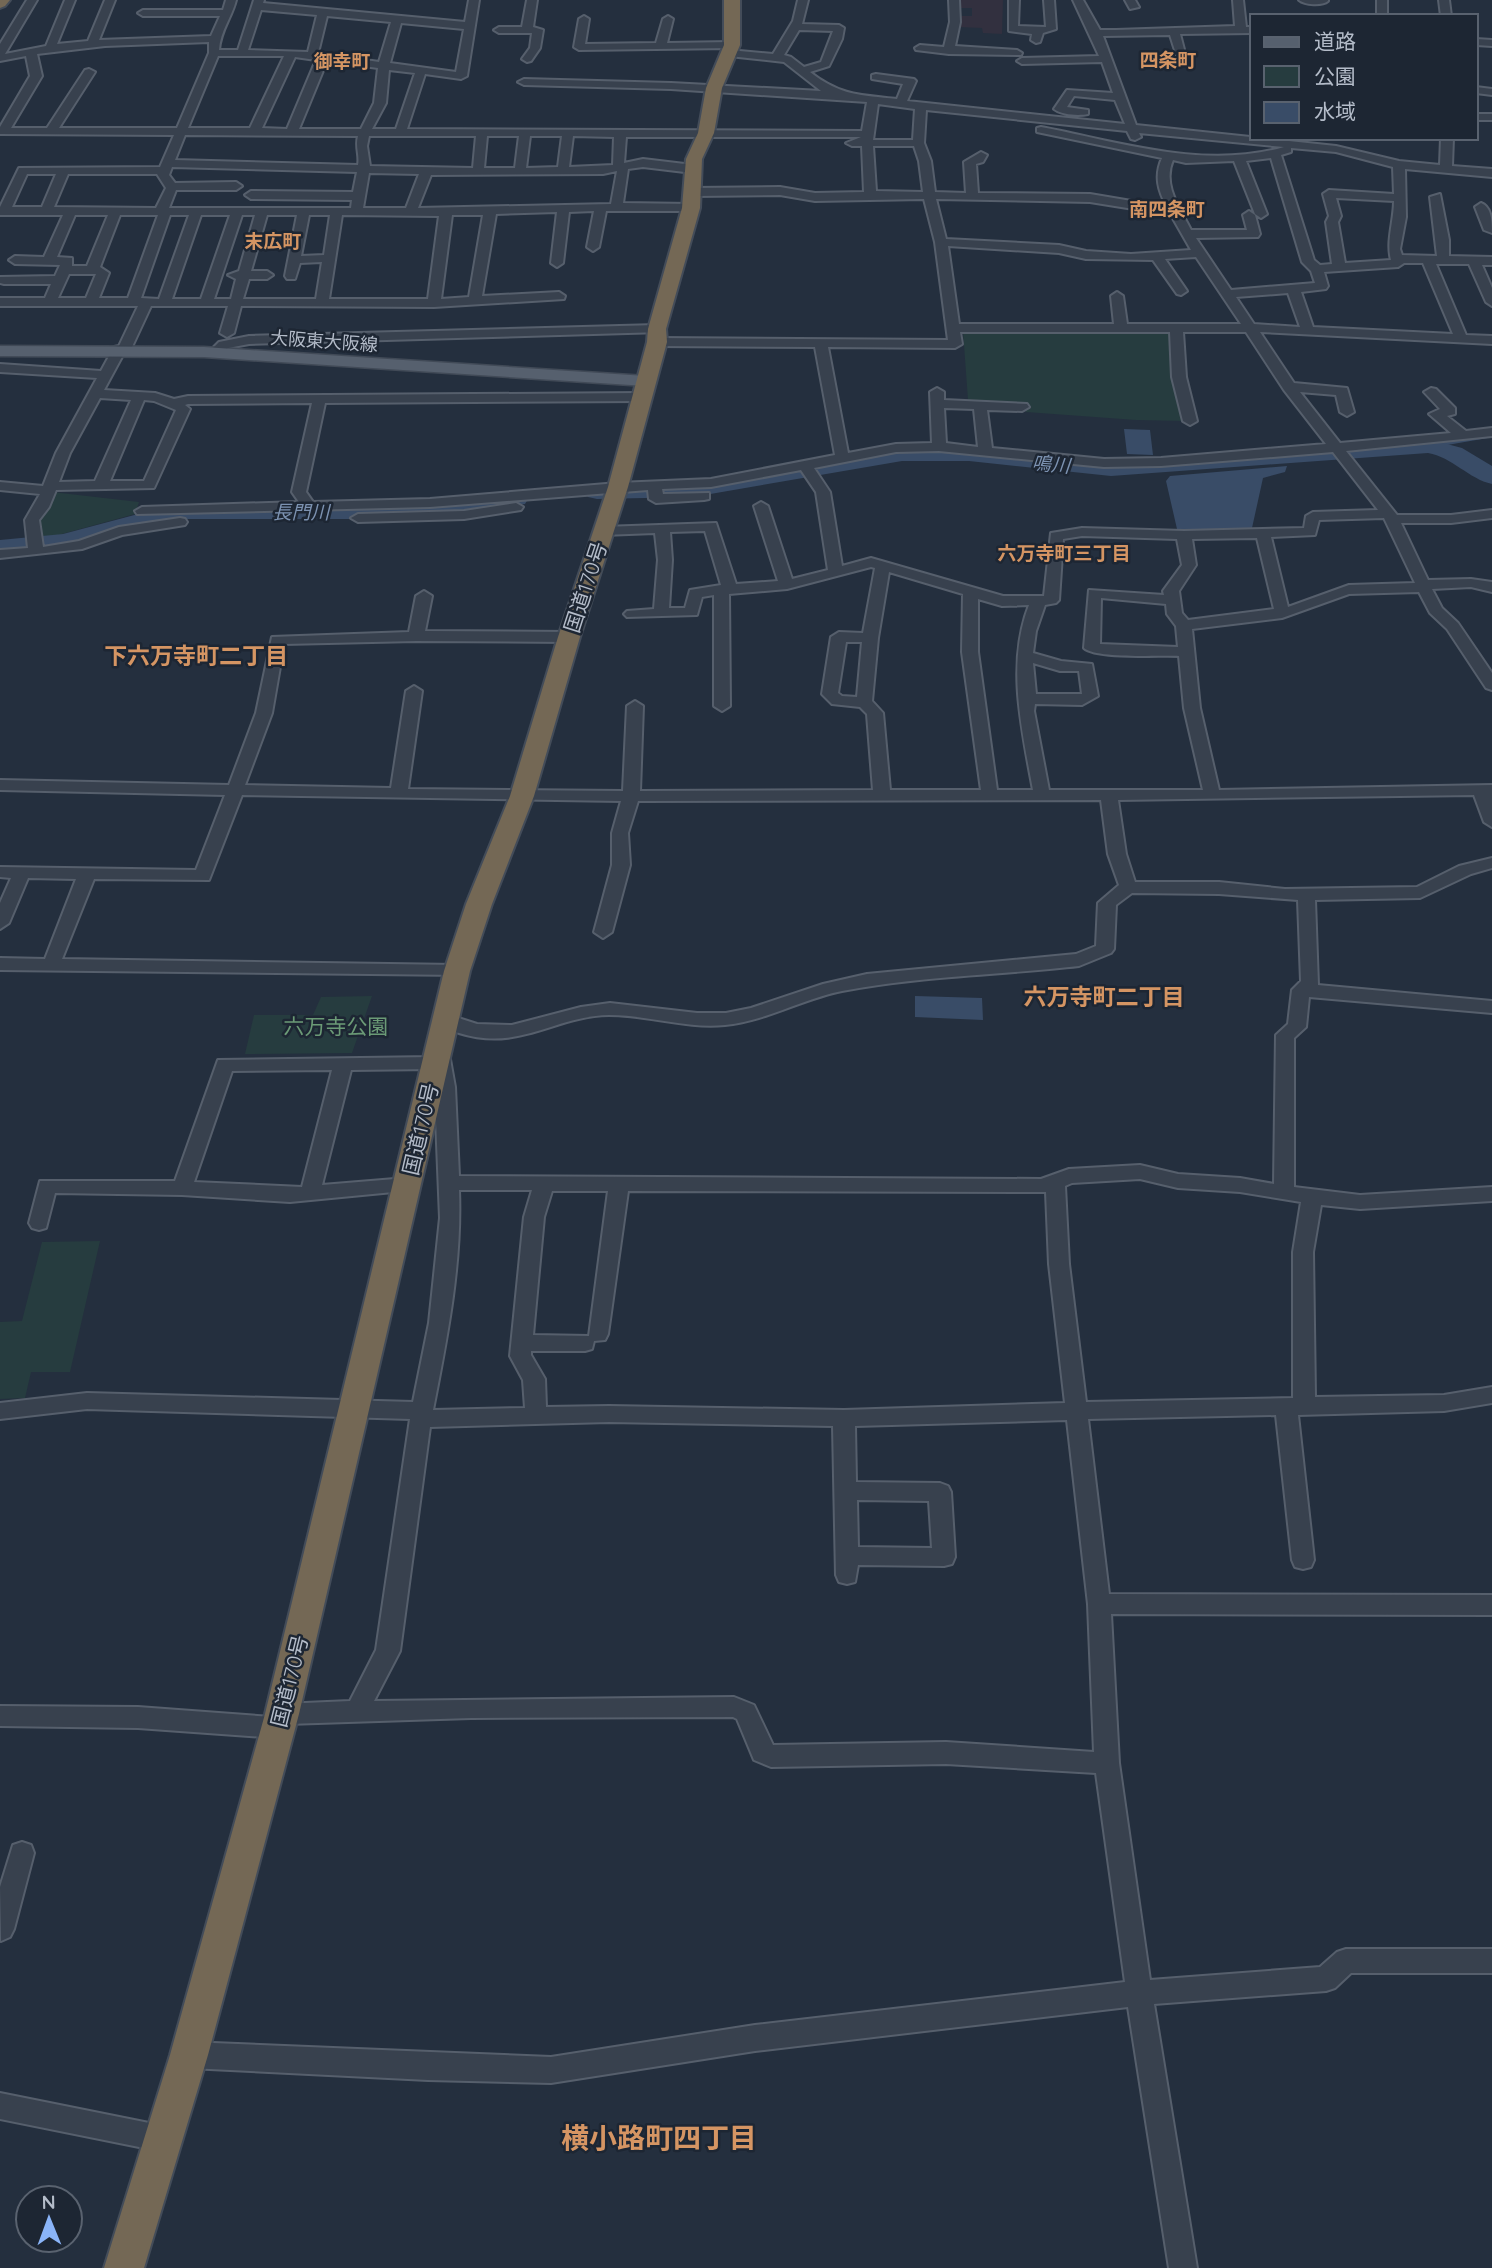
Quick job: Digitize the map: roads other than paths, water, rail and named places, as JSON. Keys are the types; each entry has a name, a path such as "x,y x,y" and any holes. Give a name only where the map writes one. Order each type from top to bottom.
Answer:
{"highway":[{"name":"国道170号","path":"124,2268 189,2055 279,1721 457,971 479,904 522,796 616,490 644,389 692,200 693,169 706,133 714,88 730,49 734,25 732,0"}],"main road":[{"name":"大阪東大阪線","path":"0,351 122,350 215,353 644,389"}],"street":[{"path":"0,55 32,0"},
{"path":"51,46 69,0"},
{"path":"92,43 110,0"},
{"path":"171,187 163,175 214,53 216,34 228,13 231,0"},
{"path":"214,53 291,53 461,76 474,0"},
{"path":"527,30 532,0"},
{"path":"777,57 797,27 796,19 804,6 803,0"},
{"path":"949,49 955,22 954,0"},
{"path":"1014,0 1013,29 1037,36 1051,29 1049,0"},
{"path":"1078,0 1107,59 1138,147"},
{"path":"1096,33 1140,35 1174,31 1247,30 1238,0"},
{"path":"1302,0 1323,1"},
{"path":"242,53 258,3 470,26"},
{"path":"291,133 317,57 323,12"},
{"path":"143,13 228,13"},
{"path":"356,212 363,164 361,146 364,133 380,103 384,64 397,19"},
{"path":"584,19 579,47 622,41 661,46 730,49 777,57 787,59 825,89 845,96"},
{"path":"661,46 668,19"},
{"path":"797,27 839,28 825,64 802,71"},
{"path":"136,30 216,34"},
{"path":"499,30 538,30 535,48 527,59"},
{"path":"1174,31 1184,63"},
{"path":"0,55 51,46 216,34"},
{"path":"920,48 1019,57 1107,59"},
{"path":"2,131 36,76 31,51"},
{"path":"261,137 291,53"},
{"path":"400,133 421,71"},
{"path":"51,131 89,72"},
{"path":"876,77 911,81 901,103"},
{"path":"524,82 714,88 845,96 958,111 1298,146 1337,144 1399,165 1492,173"},
{"path":"1120,97 1070,92 1060,109 1128,117"},
{"path":"870,195 868,138 873,100"},
{"path":"215,353 224,345 249,340 657,336 821,343 955,344 941,242 929,196 925,162 918,142 921,106"},
{"path":"958,111 1027,128 1199,159 1275,154 1298,146"},
{"path":"2,131 181,132 344,145"},
{"path":"234,144 291,133 706,133 918,142"},
{"path":"478,172 482,133"},
{"path":"520,171 524,133"},
{"path":"564,170 568,133"},
{"path":"616,207 623,170 618,163 620,133"},
{"path":"819,144 868,138"},
{"path":"1446,169 1447,140"},
{"path":"1225,294 1322,286 1317,269 1308,262 1275,154"},
{"path":"972,198 970,162 979,160 981,155"},
{"path":"1169,155 1163,174 1165,191 1187,234 1289,387 1390,517 1434,610 1453,626 1492,685"},
{"path":"1187,234 1254,234 1255,215 1239,158"},
{"path":"458,160 363,164 266,175 166,167 23,170 2,211 490,211 616,207 780,191 815,197 870,195 1090,198 1174,212"},
{"path":"363,164 426,171 478,172 603,170 654,163 693,169"},
{"path":"1317,269 1398,263 1394,249 1400,217 1399,165"},
{"path":"46,211 64,170"},
{"path":"411,212 426,171"},
{"path":"171,187 239,186 266,175"},
{"path":"36,552 32,520 43,507 63,453 122,350 140,303 171,187"},
{"path":"1339,266 1332,222 1335,216 1329,194 1398,198"},
{"path":"251,195 358,196"},
{"path":"1436,198 1443,240 1443,260"},
{"path":"1481,207 1487,231"},
{"path":"593,247 601,208"},
{"path":"557,262 563,209"},
{"path":"49,261 71,211"},
{"path":"92,270 116,211"},
{"path":"475,301 490,211"},
{"path":"163,303 196,212"},
{"path":"206,304 237,212"},
{"path":"227,333 262,212"},
{"path":"290,276 304,212"},
{"path":"323,302 337,212"},
{"path":"433,303 446,212"},
{"path":"941,242 1059,249 1131,258 1200,253"},
{"path":"1157,257 1181,291"},
{"path":"294,261 330,258"},
{"path":"1397,259 1492,261"},
{"path":"15,260 68,261 50,301"},
{"path":"1429,260 1461,338"},
{"path":"1474,261 1492,302"},
{"path":"4,280 92,270 103,273 91,302"},
{"path":"216,275 267,275"},
{"path":"1293,288 1307,329"},
{"path":"0,302 433,303 559,296"},
{"path":"1117,296 1121,328"},
{"path":"951,328 1307,329 1492,340"},
{"path":"1176,328 1179,377 1190,421"},
{"path":"821,343 842,456"},
{"path":"0,368 106,375"},
{"path":"1289,387 1342,391 1347,412"},
{"path":"173,403 188,400 319,400 644,389"},
{"path":"1431,392 1450,411 1436,414 1461,434"},
{"path":"0,486 49,488 149,485 183,409 155,397 96,394"},
{"path":"102,485 139,396"},
{"path":"939,447 938,398 980,405 1022,407"},
{"path":"309,506 299,492 319,400"},
{"path":"980,405 985,451"},
{"path":"142,511 430,503 528,498 655,485 656,499 701,496 743,490 737,478 842,456 896,448 939,447 1104,463 1161,462 1338,449 1492,432"},
{"path":"804,464 823,492 836,572"},
{"path":"0,554 82,545 119,531 164,523 464,515 528,498"},
{"path":"761,506 787,585"},
{"path":"632,614 692,612 695,593 787,585 871,562 971,594 1002,601 1038,602 1051,600 1056,536 1082,532 1184,535 1310,531 1312,516 1451,519 1492,514"},
{"path":"603,531 711,526 726,589 722,706"},
{"path":"661,613 665,560 662,530"},
{"path":"1263,533 1282,613"},
{"path":"1184,535 1189,565 1171,591 1175,614 1184,625 1192,708 1212,795"},
{"path":"864,702 870,638 883,565"},
{"path":"1184,625 1282,613 1303,608 1346,590 1471,583 1492,587"},
{"path":"1172,600 1094,593 1092,648 1129,652 1135,649 1187,652"},
{"path":"971,594 970,652 990,796"},
{"path":"416,636 424,596"},
{"path":"1038,602 1026,634 1029,699 1026,711 1042,796"},
{"path":"0,872 203,876 264,713 277,640 416,636 569,637"},
{"path":"870,638 839,637 830,694 838,701 864,702 875,713 882,796"},
{"path":"1025,656 1060,666 1087,667 1090,696 1082,701 1029,699"},
{"path":"399,792 414,691"},
{"path":"603,932 617,885 621,865 620,833 631,796 635,706"},
{"path":"1,787 522,796 1109,796 1487,791 1492,822"},
{"path":"1109,796 1117,854 1128,887"},
{"path":"182,1188 225,1065 344,1064 440,1042 458,1027 488,1031 530,1029 567,1017 608,1009 699,1020 727,1020 834,987 885,978 1079,960 1104,948 1107,903 1128,887 1219,888 1306,895 1420,892 1465,870 1492,863"},
{"path":"0,923 22,872"},
{"path":"51,965 87,874"},
{"path":"1284,1193 1285,1035 1297,1027 1301,990 1310,983 1306,895"},
{"path":"0,964 457,971"},
{"path":"1301,990 1492,1007"},
{"path":"356,1713 388,1651 421,1415 439,1323 450,1218 446,1087 440,1042"},
{"path":"310,1193 344,1064"},
{"path":"450,1183 1055,1184 1069,1176 1140,1172 1178,1181 1240,1185 1360,1202 1492,1194"},
{"path":"536,1414 534,1378 520,1356 534,1217 544,1184"},
{"path":"1055,1184 1059,1264 1074,1411 1099,1604 1107,1763 1139,1993 1183,2268"},
{"path":"39,1223 47,1186 182,1188 289,1195 407,1185"},
{"path":"522,1343 592,1339 619,1185"},
{"path":"1303,1560 1295,1407 1303,1252 1312,1197"},
{"path":"0,1411 100,1401 352,1408 421,1415 844,1418 1456,1402 1492,1395"},
{"path":"844,1418 845,1491 847,1565 944,1557 940,1492 845,1491"},
{"path":"1099,1604 1492,1605"},
{"path":"0,1716 68,1715 279,1721 356,1713 471,1708 734,1707 746,1712 763,1752 771,1756 946,1753 1107,1763"},
{"path":"1,1929 6,1888 22,1853"},
{"path":"189,2055 551,2070 755,2039 1139,1993 1326,1979 1346,1961 1492,1961"},
{"path":"0,2106 163,2139"}],"water":[{"path":"1124,429 1150,430 1153,455 1127,454"},
{"path":"1287,466 1285,472 1263,478 1252,528 1196,531 1177,529 1166,481 1170,476"},
{"path":"915,996 982,998 983,1020 915,1017"}],"waterway":[{"path":"1428,446 1492,435"},
{"name":"鳴川","path":"597,492 693,490 902,454 969,454 1111,469 1428,446 1454,454 1492,477"},
{"name":"長門川","path":"0,548 64,541 172,512 374,512 516,499"}],"district":[{"name":"四条町","path":"1168,60"},
{"name":"御幸町","path":"342,61"},
{"name":"南四条町","path":"1167,209"},
{"name":"末広町","path":"273,241"},
{"name":"六万寺町三丁目","path":"1064,553"},
{"name":"下六万寺町二丁目","path":"196,655"},
{"name":"六万寺町二丁目","path":"1104,996"},
{"name":"横小路町四丁目","path":"659,2137"}],"park label":[{"name":"六万寺公園","path":"336,1026"}]}
